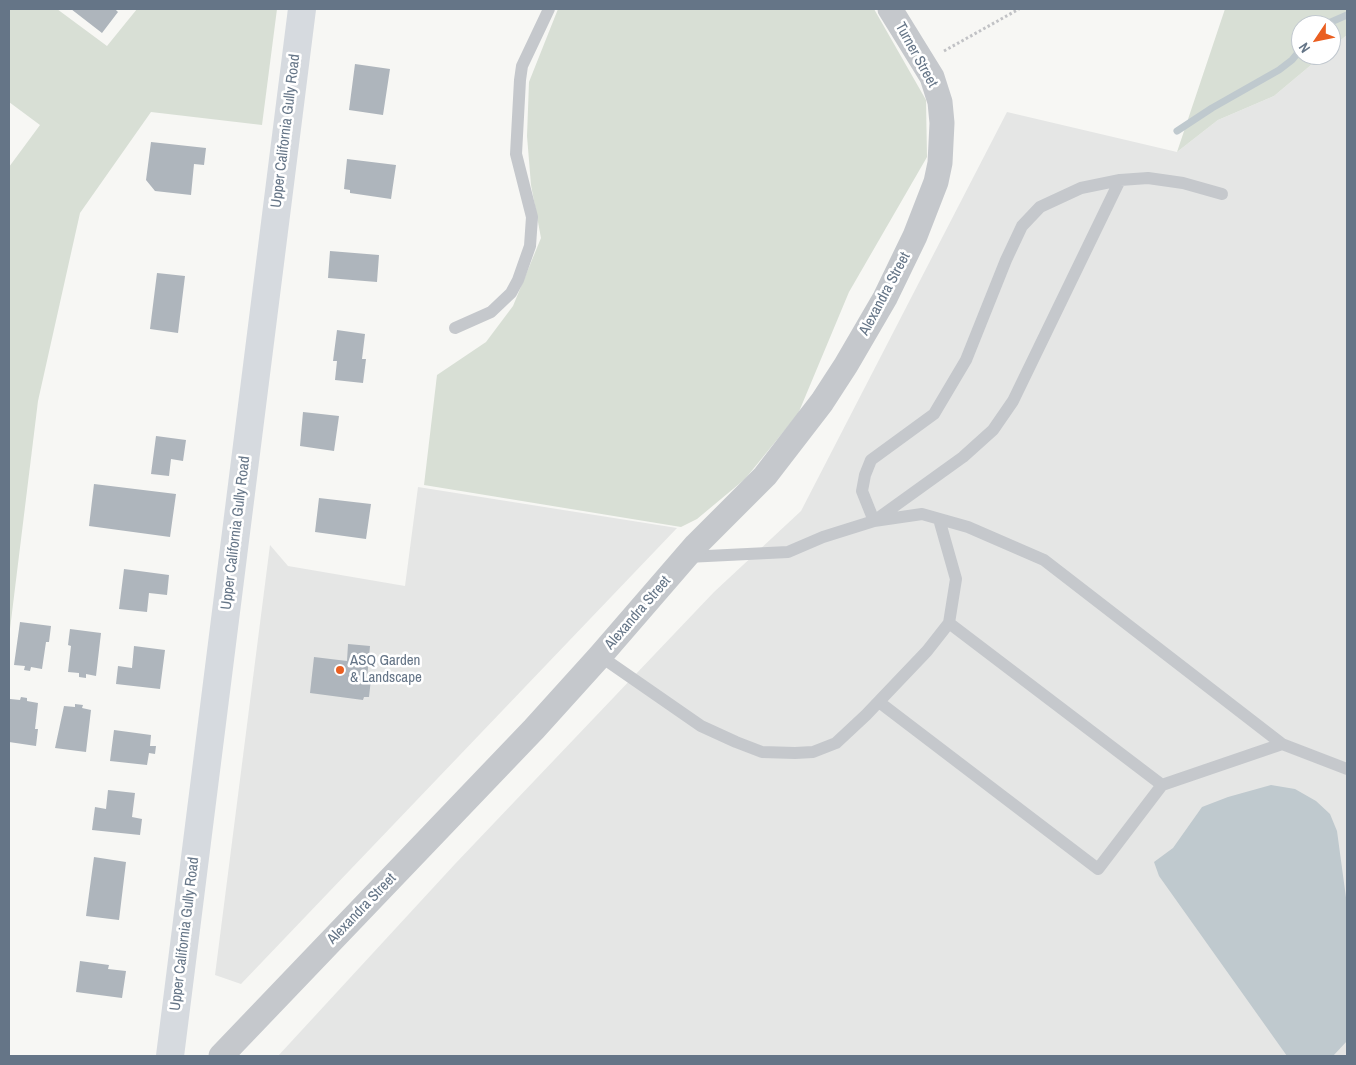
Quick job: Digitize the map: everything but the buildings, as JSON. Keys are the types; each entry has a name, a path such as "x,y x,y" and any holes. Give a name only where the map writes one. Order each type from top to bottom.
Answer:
{"street":[{"name":"Upper California Gully Road","path":"170,1056 302,9"},
{"name":"Turner Street","path":"890,9 924,62 932,77 940,102"},
{"name":"Alexandra Street","path":"221,1056 600,656 686,557 764,476 793,441 822,402 886,298 914,236 936,182 941,144 940,102"}],"lane":[{"path":"455,328 491,312 510,293 518,280 530,246 532,217 516,154 520,80 522,66 549,9"},
{"path":"874,521 862,492 864,475 872,460 934,414 966,360 1006,260 1022,226 1040,207 1081,188 1120,180 1148,178 1183,183 1222,194"},
{"path":"874,521 963,457 993,430 1013,400 1120,180"},
{"path":"686,557 788,552 823,537 874,521 922,514 968,527 1044,560 1282,744 1347,769"},
{"path":"600,656 701,726 762,752 813,752 836,743 879,702 949,623 956,578 939,519"},
{"path":"949,623 1162,785"},
{"path":"879,702 1098,869 1162,785 1282,744"}],"path":[{"path":"924,62 1019,9"}],"shaded area":[{"path":"9,9 57,9 107,46 137,9 277,9 262,125 151,112 80,213 38,401 9,637 9,167 40,125 9,102"},
{"path":"558,9 874,9 926,100 927,157 849,292 798,414 745,479 697,519 681,527 424,485 437,375 486,342 513,306 541,238 531,185 527,136 529,82"},
{"path":"1225,9 1347,9 1347,35 1341,40 1341,15 1291,15 1291,65 1311,65 1274,96 1218,120 1177,152"},
{"path":"1347,35 1347,1056 278,1056 455,864 714,592 801,511 1007,112 1177,152 1218,120 1274,96 1311,65 1341,65 1341,40"},
{"path":"418,487 677,528 241,984 215,975 270,545 288,566 405,586"},
{"path":"1271,785 1295,789 1316,801 1330,814 1337,831 1347,905 1347,1041 1333,1056 1287,1056 1159,876 1154,862 1173,848 1202,807 1228,797"}],"waterway":[{"path":"1341,18 1347,15"},
{"path":"1177,131 1212,108 1279,70 1291,61"}],"place":[{"name":"ASQ Garden & Landscape","path":"340,670"}]}
